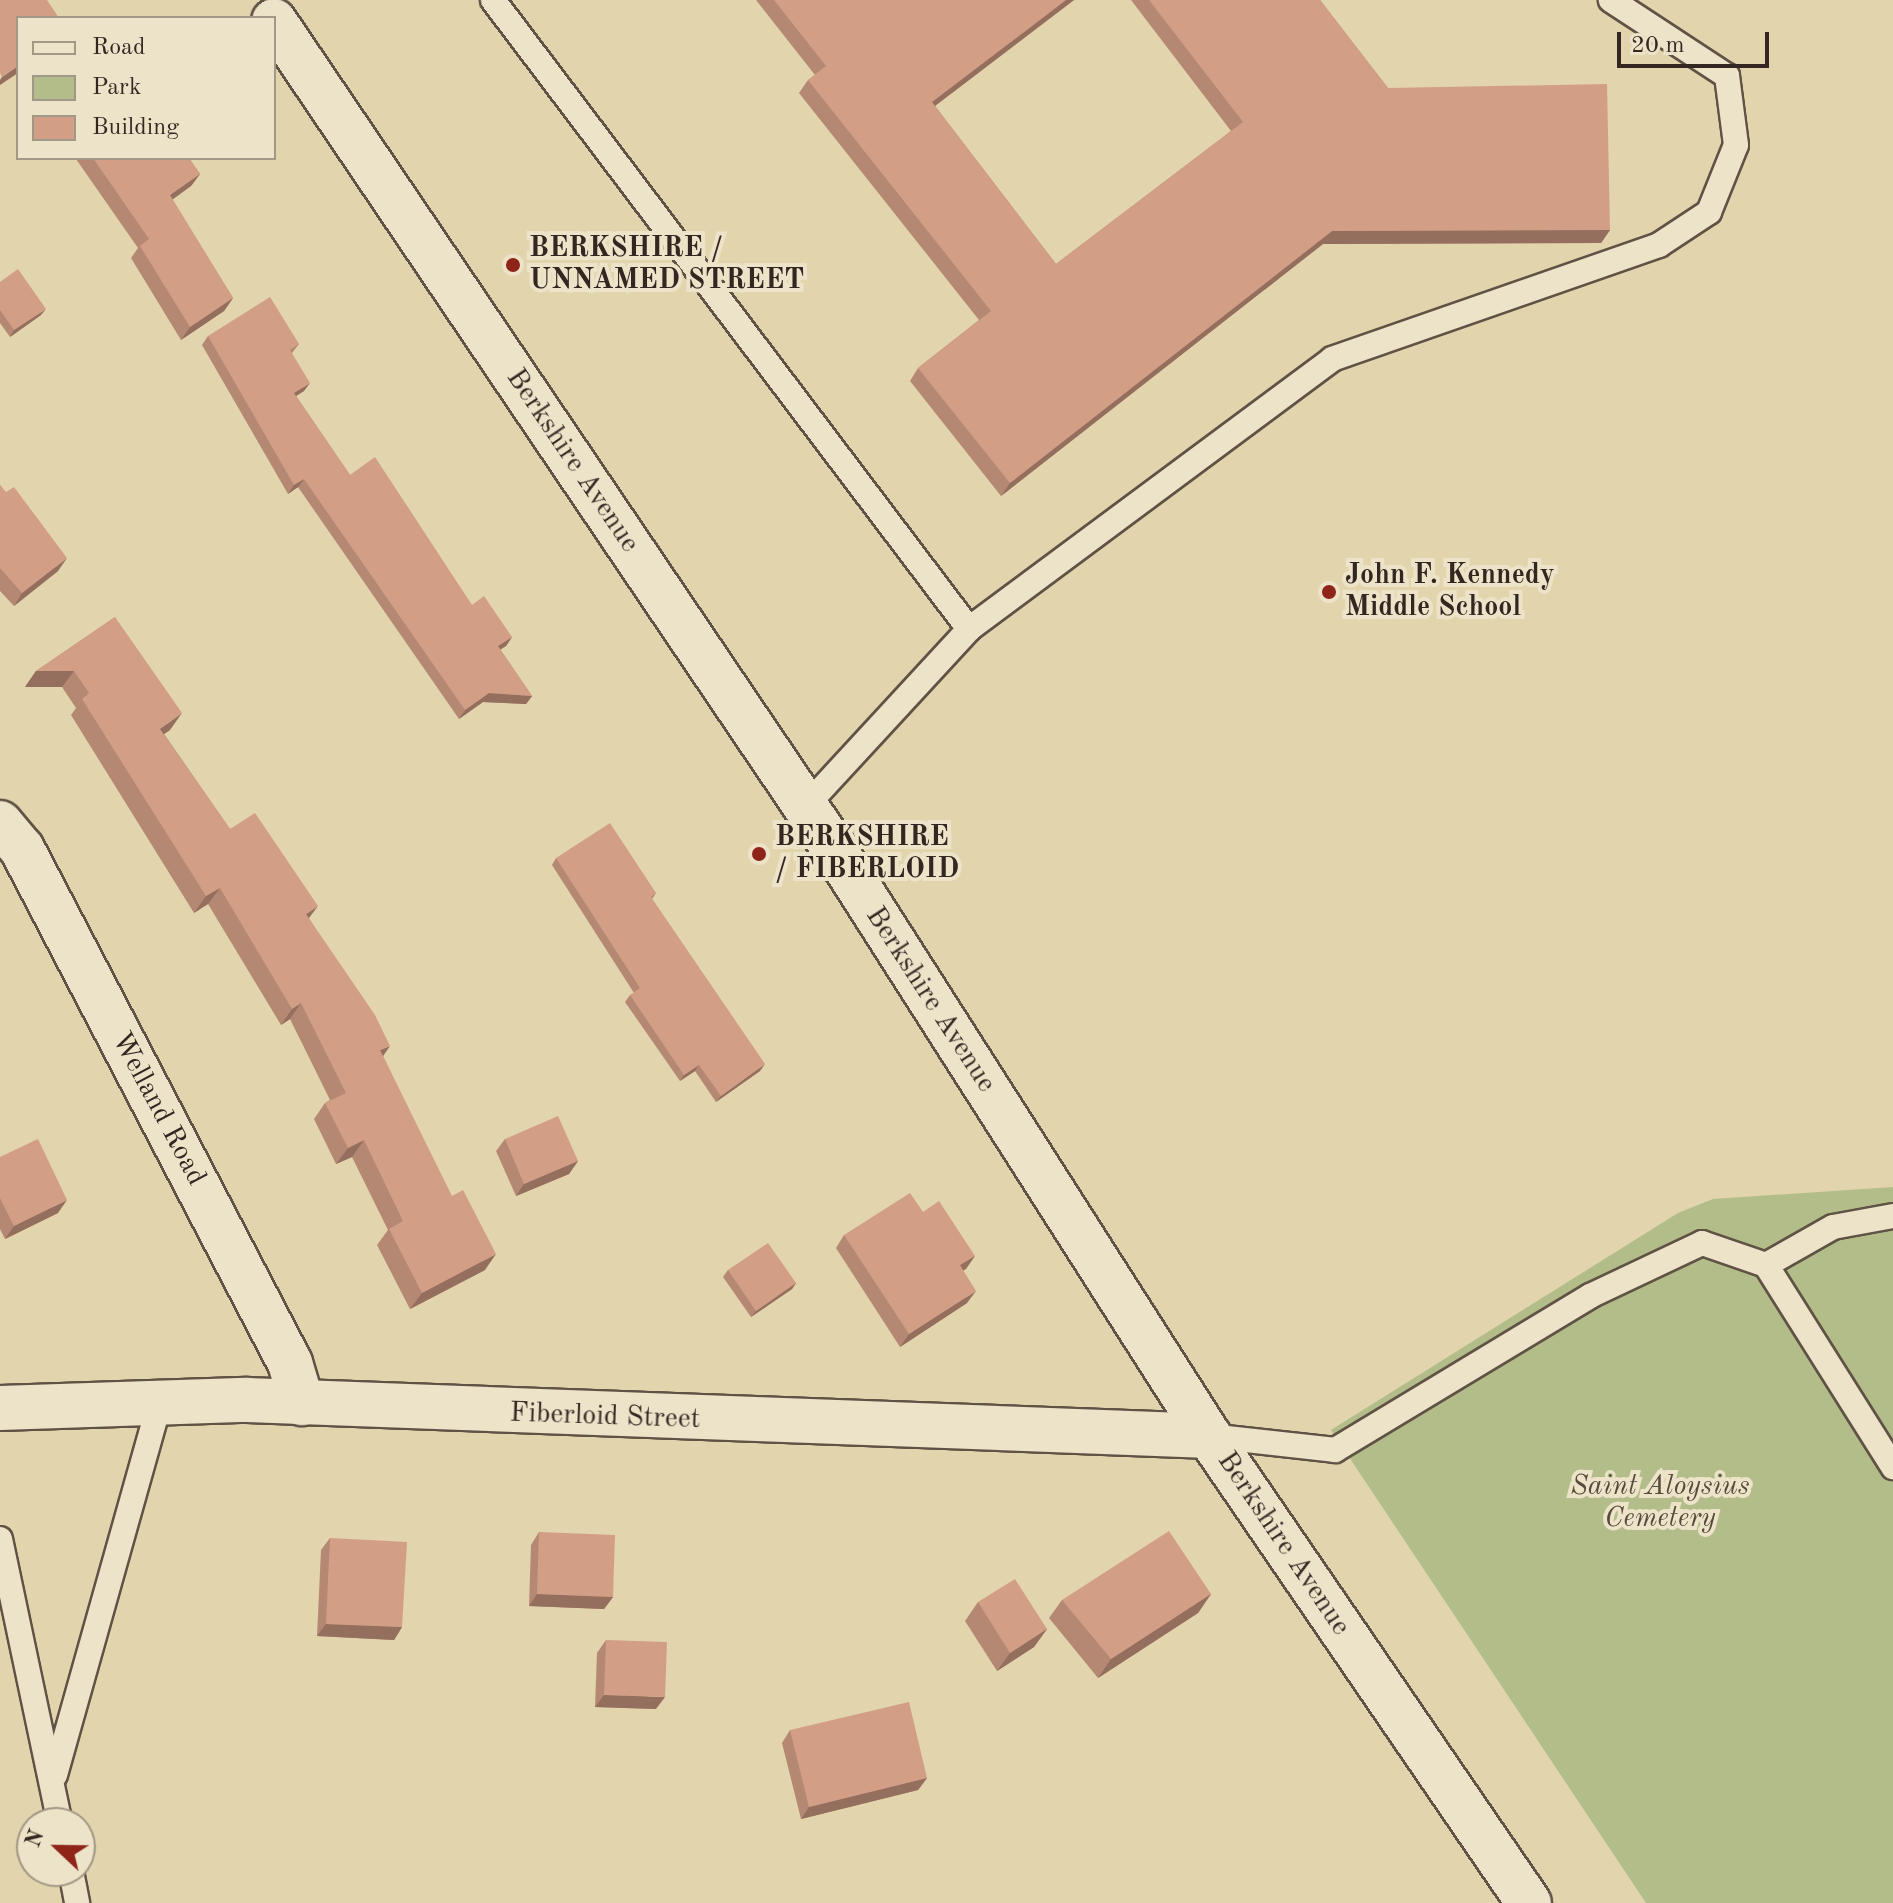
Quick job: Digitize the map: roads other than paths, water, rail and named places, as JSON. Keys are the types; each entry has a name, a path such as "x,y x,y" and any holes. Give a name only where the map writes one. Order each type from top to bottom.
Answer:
{"main road":[{"name":"Berkshire Avenue","path":"276,23 805,807 1209,1436 1529,1903"},
{"name":"Welland Road","path":"0,823 22,849 261,1307 302,1403"},
{"name":"Fiberloid Street","path":"0,1408 302,1403 1209,1436"}],"lane":[{"path":"493,0 969,629"},
{"path":"805,807 969,629 1332,359 1659,245 1709,212 1736,145 1727,76 1611,0"},
{"path":"1766,1265 1833,1227 1893,1216"},
{"path":"1209,1436 1335,1450 1590,1296 1702,1243 1766,1265 1893,1467"},
{"path":"55,1775 159,1405"},
{"path":"0,1539 55,1775 58,1807"}],"place":[{"name":"BERKSHIRE / UNNAMED STREET","path":"513,265"},
{"name":"John F. Kennedy Middle School","path":"1329,592"},
{"name":"BERKSHIRE / FIBERLOID","path":"759,854"}],"park label":[{"name":"Saint Aloysius Cemetery","path":"1660,1503"}]}
